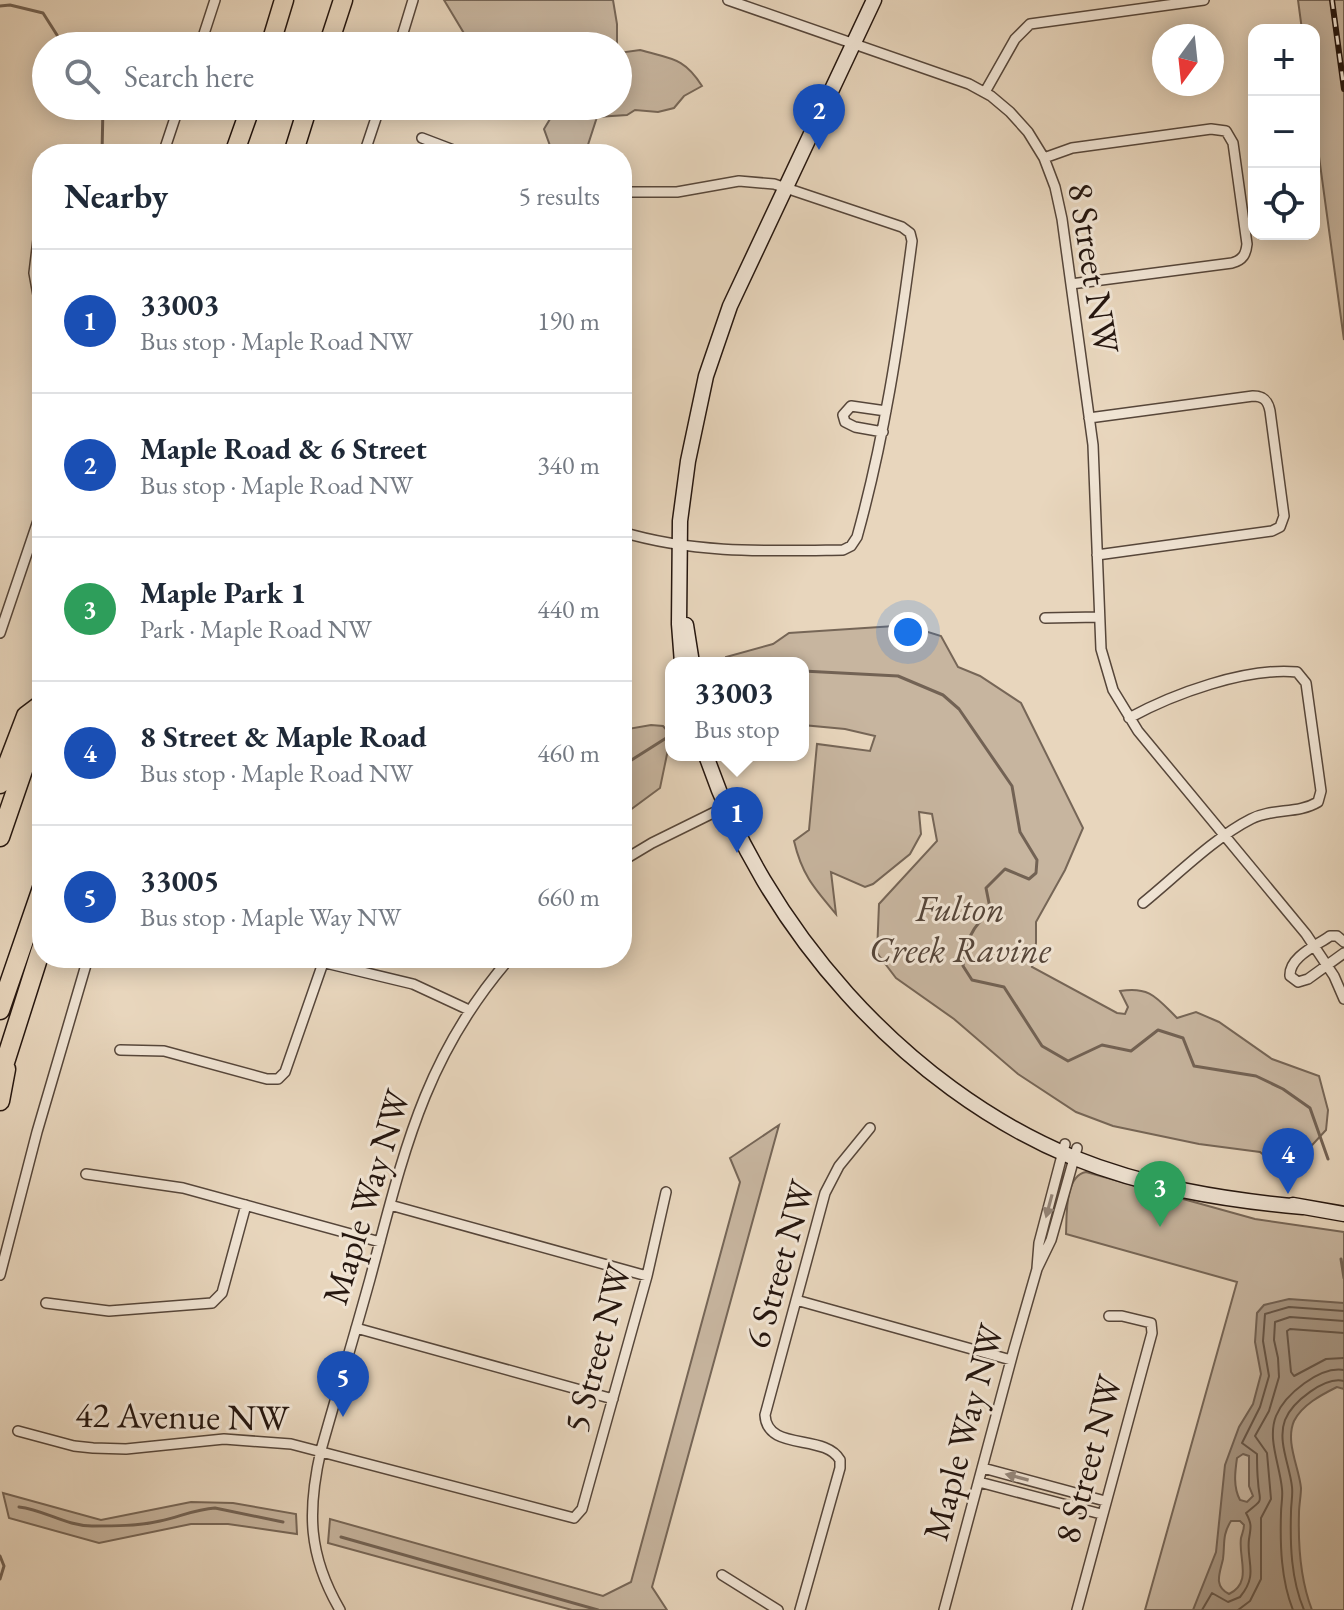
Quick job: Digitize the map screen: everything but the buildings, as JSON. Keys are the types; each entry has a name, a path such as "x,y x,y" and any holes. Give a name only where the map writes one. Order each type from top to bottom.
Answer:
{"highway":[{"path":"274,32 284,0"},
{"path":"333,32 343,0"},
{"path":"238,144 246,120"},
{"path":"296,144 304,120"},
{"path":"0,784 26,716 32,712"},
{"path":"0,837 32,744"},
{"path":"0,1010 32,917"},
{"path":"0,1078 35,968"},
{"path":"0,1101 10,1046"}],"street":[{"path":"205,32 215,0"},
{"path":"403,32 413,0"},
{"name":"8 Street NW","path":"728,0 958,79 985,92 1019,122 1044,158 1059,200 1089,418 1094,461 1101,649 1113,690 1129,718 1315,946 1344,999"},
{"path":"682,657 679,545 688,461 706,376 730,306 874,0"},
{"path":"985,92 1019,32 1030,24 1203,0"},
{"path":"166,144 174,120"},
{"path":"367,144 375,120"},
{"path":"1044,158 1072,148 1211,129 1226,131 1233,143 1247,244 1244,256 1232,263 1071,284"},
{"path":"422,138 438,144"},
{"path":"632,192 677,192 739,181 787,186 907,230 912,241 883,432 857,537 851,546 839,550 734,551 679,545 632,534"},
{"path":"1089,418 1253,396 1263,398 1270,411 1284,510 1280,527 1269,532 1097,555"},
{"path":"883,432 850,426 843,415 851,406 886,411"},
{"path":"0,633 32,539"},
{"path":"680,585 691,657"},
{"path":"1045,618 1099,617"},
{"path":"1129,718 1170,698 1211,684 1297,672 1306,683 1321,791 1318,802 1307,808 1258,816 1226,836 1143,903"},
{"path":"708,761 725,807 778,903 824,967 873,1020 921,1063 964,1095 1070,1150 1160,1176 1344,1214"},
{"path":"632,855 725,807"},
{"path":"1344,942 1337,936 1330,936 1292,964 1289,973 1292,979 1302,982 1344,953"},
{"path":"0,1275 41,1118 85,968"},
{"path":"120,1050 164,1051 267,1079 278,1079 285,1072 321,968"},
{"path":"344,968 413,984 469,1010"},
{"name":"Maple Way NW","path":"340,1610 319,1561 311,1523 313,1486 321,1450 420,1104 439,1061 469,1010 502,968"},
{"name":"6 Street NW","path":"800,1610 841,1465 839,1456 829,1449 775,1434 767,1427 765,1412 829,1183 870,1128"},
{"name":"Maple Way NW","path":"944,1610 1037,1269 1036,1257 1070,1150"},
{"path":"86,1174 165,1184 380,1242"},
{"name":"5 Street NW","path":"577,1516 582,1509 647,1276 666,1192"},
{"path":"46,1303 123,1311 207,1305 217,1301 222,1293 246,1205"},
{"path":"390,1205 647,1276"},
{"path":"796,1300 1011,1360"},
{"name":"8 Street NW","path":"1077,1610 1150,1343 1151,1323 1109,1316"},
{"path":"356,1328 613,1399"},
{"name":"42 Avenue NW","path":"18,1431 55,1442 93,1448 126,1449 224,1439 273,1442 321,1450 566,1518 577,1516"},
{"path":"983,1468 1105,1501"},
{"path":"979,1482 1101,1514"},
{"path":"722,1575 778,1610"}],"green space":[{"path":"444,0 613,0 617,24 617,32 463,32"},
{"path":"1298,0 1344,0 1344,340 1320,164 1320,24 1301,24"},
{"path":"640,50 683,64 702,86 684,96 674,108 658,112 632,112 632,51"},
{"path":"549,120 596,120 588,144 549,144 544,129"},
{"name":"Fulton Creek Ravine","path":"912,627 941,636 958,667 980,676 1021,703 1083,828 1065,870 1036,922 1032,967 1117,1013 1125,1014 1128,1007 1120,991 1146,992 1177,1018 1196,1012 1219,1022 1272,1059 1319,1076 1328,1110 1326,1130 1303,1155 1290,1163 1272,1162 1260,1152 1199,1144 1113,1126 1076,1112 1018,1074 954,1019 896,978 877,953 879,904 937,841 932,814 919,812 921,834 910,854 873,884 865,887 831,872 836,914 805,872 794,841 809,830 817,744 870,751 875,736 809,726 809,657 726,657 773,644 789,633"},
{"path":"663,726 666,761 660,788 632,809 632,728"},
{"path":"779,1125 652,1587 667,1610 572,1610 328,1543 330,1519 603,1596 631,1582 740,1182 730,1158"},
{"path":"1086,1172 1255,1219 1344,1232 1344,1610 1145,1610 1237,1282 1066,1234 1070,1189 1079,1175"},
{"path":"3,1493 101,1520 191,1502 233,1503 296,1514 297,1534 228,1524 191,1524 99,1543 9,1518"}],"water":[{"path":"1289,1299 1344,1303 1344,1389 1337,1387 1302,1410 1294,1421 1291,1437 1301,1488 1301,1562 1312,1610 1193,1610 1216,1552 1225,1465 1239,1427 1253,1404 1261,1374 1255,1342 1257,1313 1264,1305","holes":["1243,1454 1249,1456 1249,1486 1253,1496 1247,1502 1240,1500 1235,1485 1237,1458","1231,1521 1240,1521 1244,1525 1241,1538 1243,1576 1241,1583 1229,1594 1221,1587 1219,1579 1225,1535"]}],"waterway":[{"path":"0,6 10,5 43,13 55,32"},
{"path":"102,144 103,120"},
{"path":"809,671 898,676 943,695 959,709 1012,786 1020,832 1037,860 1036,873 1029,879 1005,869 986,888 991,913 971,935 963,966 972,980 1004,987 1042,1046 1068,1061 1102,1045 1131,1051 1158,1030 1183,1038 1194,1066 1256,1076 1283,1089 1310,1108 1328,1159"},
{"path":"632,760 665,739"},
{"path":"1341,1259 1344,1278"},
{"path":"19,1507 92,1526 143,1524 215,1508 283,1522"},
{"path":"341,1537 598,1610"},
{"path":"0,1556 4,1566 0,1579"}],"railway":[{"path":"1332,0 1344,89"}],"place":[{"name":"Maple Road & 6 Street","path":"819,150"},
{"name":"33003","path":"737,853"},
{"name":"8 Street & Maple Road","path":"1288,1194"},
{"name":"Maple Park 1","path":"1160,1227"},
{"name":"33005","path":"343,1417"}]}
